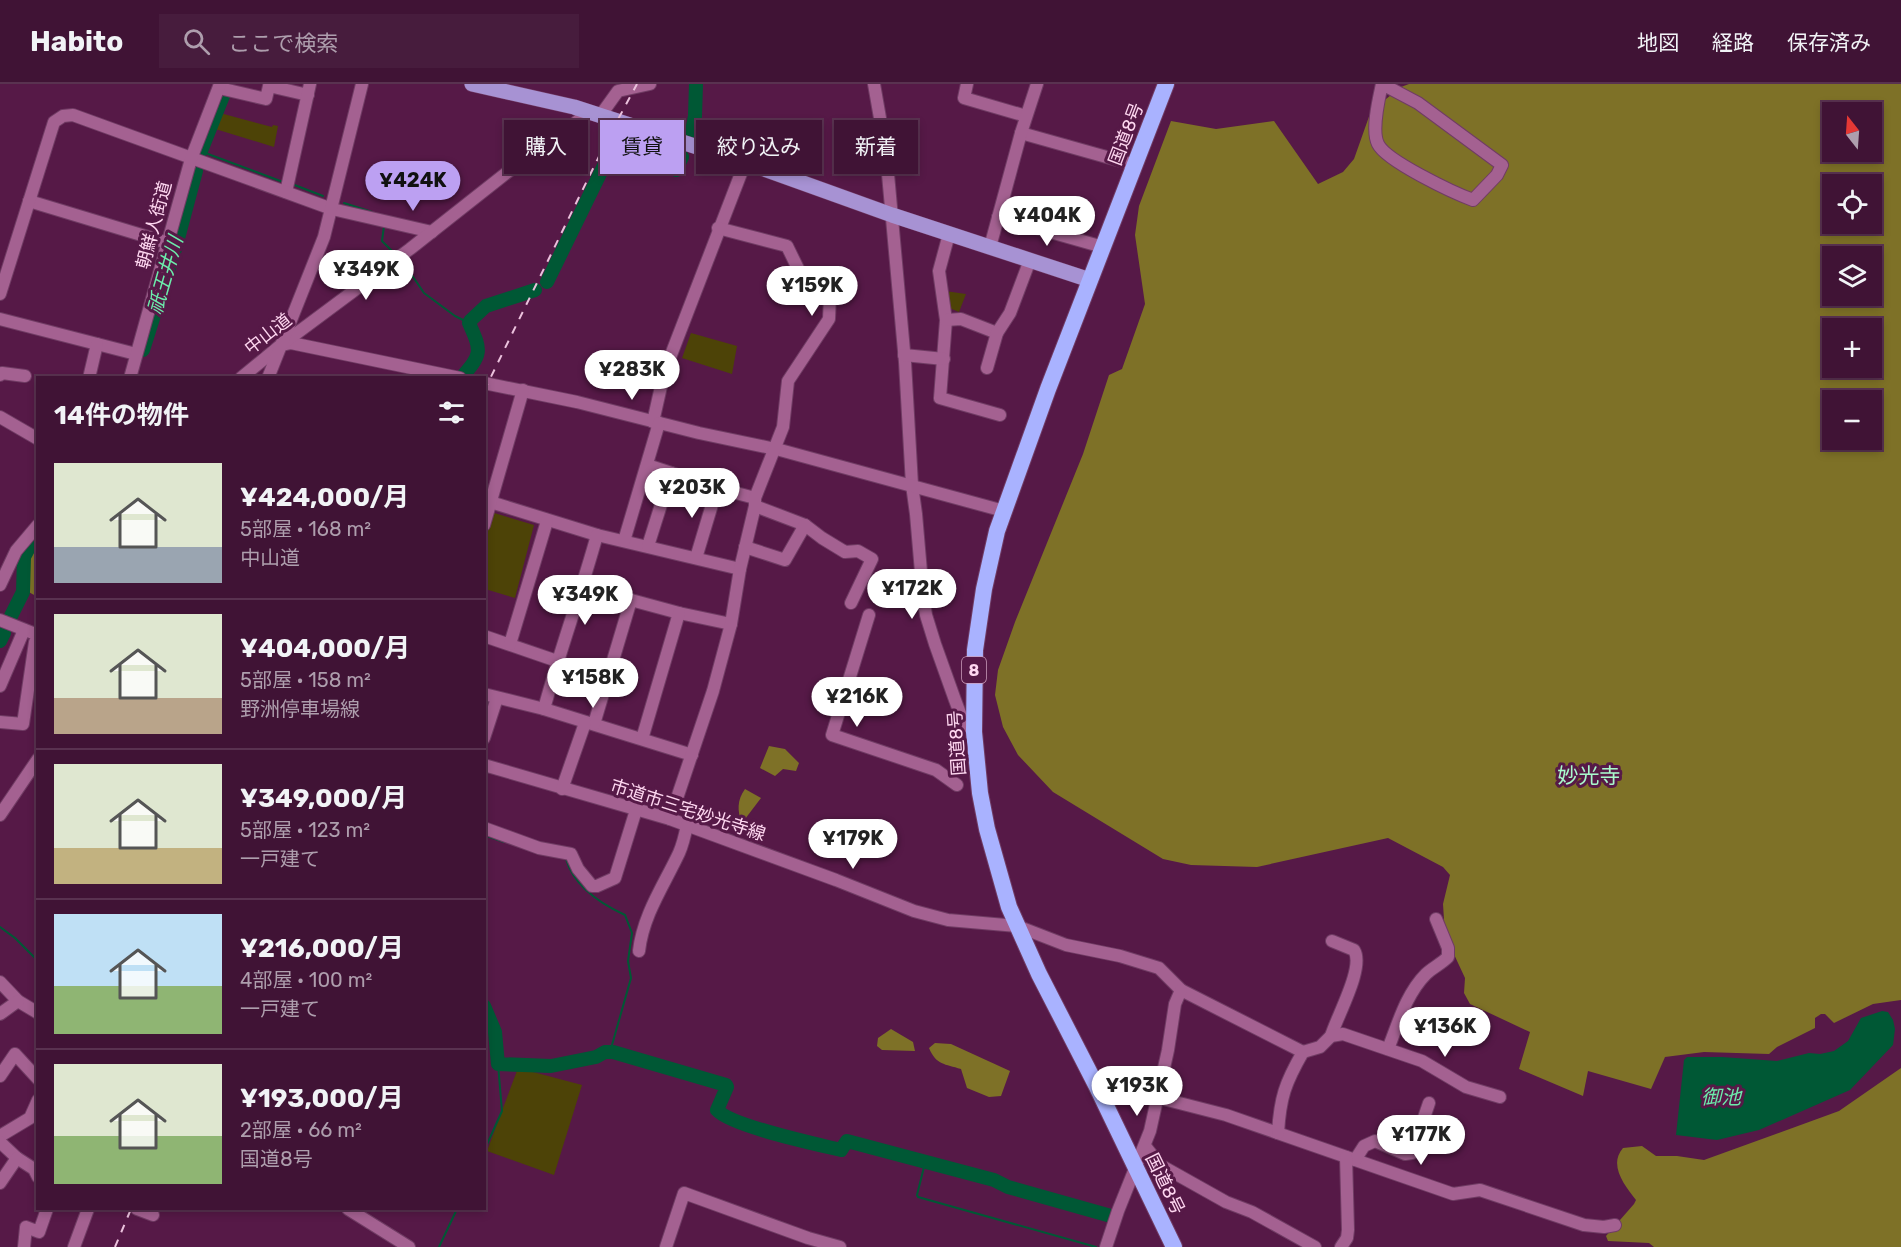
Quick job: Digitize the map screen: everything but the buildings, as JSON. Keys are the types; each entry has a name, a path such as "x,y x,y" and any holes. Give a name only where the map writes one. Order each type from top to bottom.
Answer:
{"highway":[{"name":"国道8号","path":"1166,84 1004,511 978,620 975,650 974,732 980,793 987,829 999,875 1017,926 1174,1247"}],"main road":[{"path":"472,84 540,98 696,147"},
{"path":"776,174 1090,280"}],"street":[{"path":"269,376 324,237 362,84"},
{"path":"594,114 620,88 650,84"},
{"path":"874,84 886,152 904,355 912,485 926,615 963,721 974,732"},
{"path":"967,84 964,98 1026,116"},
{"path":"990,247 1037,84"},
{"path":"1382,84 1418,103 1502,165 1497,175 1473,200 1392,159 1378,144 1375,129 1382,84"},
{"path":"223,88 266,99 269,86 309,90 287,186"},
{"name":"朝鮮人街道","path":"130,376 191,159 223,88"},
{"name":"中山道","path":"243,376 514,167 574,124 594,114"},
{"path":"0,294 54,122 63,116 73,116 191,159 287,186 332,209 432,232"},
{"path":"1021,133 1135,165"},
{"path":"624,541 647,465 664,373 740,174"},
{"path":"29,201 168,243"},
{"path":"998,217 1103,248"},
{"path":"670,819 713,691 730,624 755,502 783,427 788,381 829,319 830,295 806,285 787,246 718,228"},
{"path":"949,234 939,271 946,320 940,398 1000,414"},
{"path":"987,368 997,333 1010,313 1030,260"},
{"path":"0,319 136,354"},
{"path":"946,320 961,320 997,333"},
{"path":"281,345 291,343 450,376"},
{"path":"89,376 97,344"},
{"path":"904,355 944,359"},
{"path":"0,375 2,373 25,376"},
{"path":"486,383 773,449 1004,511"},
{"path":"523,390 488,501 597,535 740,569"},
{"path":"0,417 36,438"},
{"path":"647,465 755,502 806,525 845,552 858,551 872,559 851,603"},
{"path":"648,546 671,473"},
{"path":"696,558 717,488"},
{"path":"510,644 547,520"},
{"path":"745,547 785,560 806,525"},
{"path":"0,585 16,551 36,527"},
{"path":"544,709 597,535"},
{"path":"583,587 730,624"},
{"path":"562,789 590,724 631,600"},
{"path":"642,739 679,613"},
{"path":"869,615 832,735 936,770 957,784"},
{"path":"0,620 36,638 23,724 0,722"},
{"path":"0,686 24,630"},
{"path":"486,637 557,661"},
{"path":"486,726 491,696 544,709 692,755"},
{"path":"0,815 36,762"},
{"name":"市道市三宅妙光寺線","path":"486,766 670,819 914,911 948,920 1017,926 1066,945 1120,956 1159,968 1181,990 1303,1052"},
{"path":"486,829 539,848 571,854 578,869 592,886 597,886 615,878 636,810"},
{"path":"639,951 646,921 680,851 687,825"},
{"path":"1388,1049 1411,994 1427,973 1448,957 1448,948 1436,919"},
{"path":"1278,1133 1280,1102 1287,1079 1303,1052 1320,1047 1332,1036 1358,960 1354,950 1332,941"},
{"path":"0,982 18,1001 36,1012"},
{"path":"1106,1247 1135,1166 1145,1146 1168,1050 1175,1004 1181,990"},
{"path":"0,1014 18,1001"},
{"path":"1332,1036 1343,1034 1422,1061 1466,1087 1500,1097"},
{"path":"0,1076 15,1054 36,1077"},
{"path":"1096,1085 1101,1083 1158,1096 1226,1115 1454,1194 1480,1190 1584,1225 1604,1227 1615,1225"},
{"path":"1341,1247 1347,1238 1348,1230 1350,1159 1364,1146 1375,1141 1405,1154 1413,1153 1429,1103"},
{"path":"0,1136 30,1118 36,1104"},
{"path":"0,1142 17,1158 36,1170"},
{"path":"1145,1146 1160,1166 1226,1202 1262,1216 1315,1247"},
{"path":"0,1183 17,1158"},
{"path":"666,1247 684,1193 808,1238 840,1247"},
{"path":"24,1247 26,1227 39,1232 47,1210"},
{"path":"74,1247 88,1210"},
{"path":"140,1210 153,1215"},
{"path":"350,1210 409,1247"}],"shaded area":[{"path":"1409,84 1901,84 1901,1000 1873,1004 1834,1023 1825,1014 1821,1014 1815,1018 1815,1028 1777,1047 1769,1054 1704,1052 1665,1057 1651,1089 1588,1071 1583,1096 1519,1069 1530,1032 1470,1004 1464,993 1465,978 1445,935 1443,904 1450,875 1443,867 1388,838 1257,867 1191,865 1163,859 1053,792 1018,755 1003,727 995,695 998,670 1083,454 1109,375 1122,369 1145,304 1135,235 1139,206 1171,121 1216,129 1274,121 1318,184 1343,172 1354,159 1371,111 1401,87"},
{"path":"220,113 272,127 273,125 278,126 274,147 212,128"},
{"path":"945,291 966,294 959,312 947,307"},
{"path":"691,333 737,346 732,374 682,358"},
{"path":"491,512 534,525 515,598 486,589 486,534"},
{"path":"36,538 36,596 25,590 26,562"},
{"path":"769,746 785,749 799,763 796,771 783,769 775,776 760,768"},
{"path":"745,789 761,798 742,823 739,806 740,797"},
{"path":"891,1029 913,1042 915,1051 882,1050 877,1046 878,1038"},
{"path":"935,1043 951,1044 1010,1071 1001,1096 989,1097 967,1088 961,1069 942,1063 932,1054 929,1048"},
{"path":"518,1068 582,1085 554,1175 487,1151"},
{"path":"1901,1068 1901,1247 1654,1247 1649,1243 1608,1241 1606,1236 1636,1200 1623,1182 1618,1168 1617,1161 1623,1148 1642,1146 1656,1156 1704,1160 1839,1111"}],"water":[{"name":"御池","path":"1882,1011 1888,1012 1893,1020 1895,1029 1893,1045 1850,1090 1759,1130 1717,1140 1676,1135 1684,1060 1687,1057 1777,1061 1809,1053 1820,1054 1834,1051 1848,1041 1861,1018"}],"waterway":[{"name":"祇王井川","path":"201,151 226,84"},
{"path":"691,136 695,116 696,84"},
{"path":"201,149 208,154 283,182"},
{"name":"祇王井川","path":"143,350 176,246 196,171"},
{"path":"547,282 600,174"},
{"path":"292,184 323,196"},
{"path":"344,203 372,212"},
{"path":"384,226 382,241 396,255"},
{"path":"403,262 424,293 455,316 469,323"},
{"path":"463,376 478,352 469,323 471,320 486,306 535,290"},
{"name":"祇王井川","path":"11,616 23,592 24,557 36,535"},
{"name":"祇王井川","path":"0,641 4,633"},
{"path":"486,836 504,842"},
{"path":"566,859 575,878 589,893 625,915 632,933 628,961 631,978 610,1052"},
{"path":"0,927 36,959"},
{"path":"486,1011 495,1032 498,1064 551,1066 613,1052 726,1085 717,1110 725,1116 756,1128 841,1150 847,1141 994,1180 1008,1187 1111,1216"},
{"path":"486,1147 502,1111 498,1064"},
{"path":"925,1163 918,1197 1096,1247"},
{"path":"439,1247 457,1210"}],"railway":[{"path":"486,387 608,138 637,84"},
{"path":"115,1247 131,1210"}],"district":[{"name":"妙光寺","path":"1589,776"}]}
